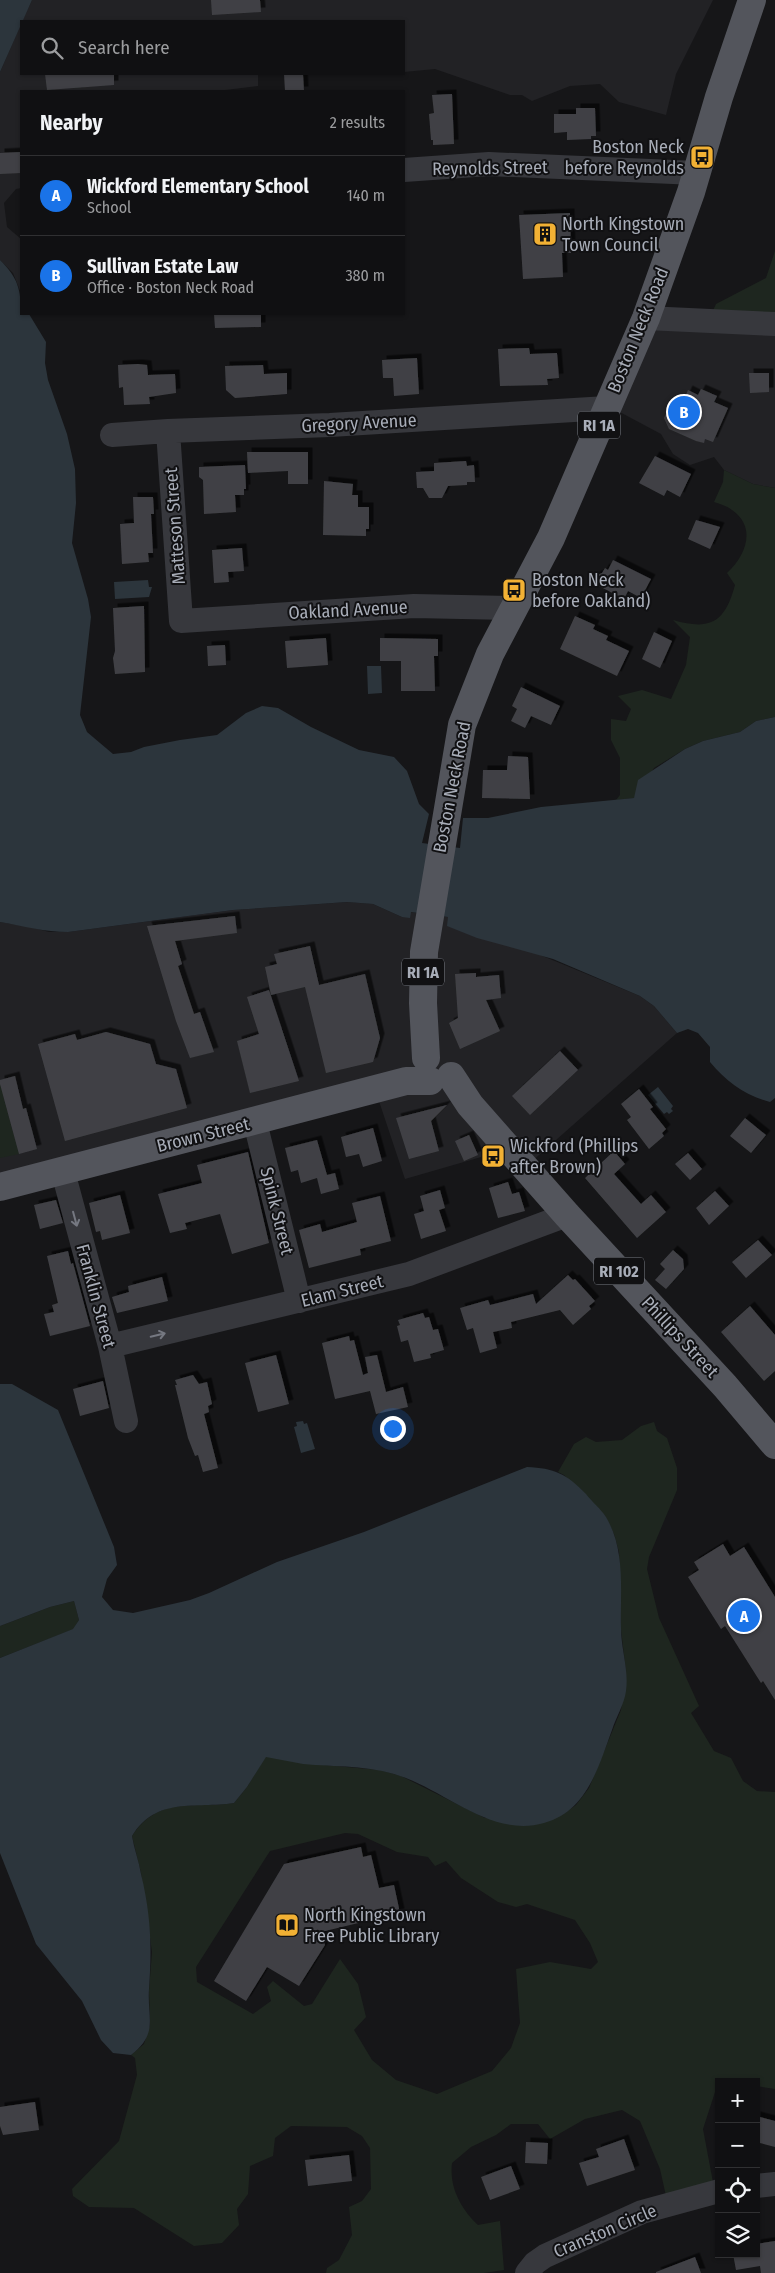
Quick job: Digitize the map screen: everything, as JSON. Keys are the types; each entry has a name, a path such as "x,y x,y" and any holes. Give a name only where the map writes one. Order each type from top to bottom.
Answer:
{"main road":[{"name":"Boston Neck Road","path":"435,1074 423,1003 424,952 462,725 490,654 551,538 646,318 696,174 719,97 752,0"},
{"name":"Brown Street","path":"0,1187 435,1074"},
{"name":"Phillips Street","path":"435,1074 719,1379 775,1445"}],"street":[{"name":"Reynolds Street","path":"405,170 489,164 696,174"},
{"path":"646,318 775,324"},
{"name":"Gregory Avenue","path":"112,435 168,430 340,424 606,408"},
{"name":"Matteson Street","path":"168,430 181,621"},
{"name":"Oakland Avenue","path":"181,621 414,606 515,608"},
{"name":"Spink Street","path":"255,1122 299,1301"},
{"name":"Franklin Street","path":"62,1172 110,1346 126,1421"},
{"name":"Elam Street","path":"110,1346 409,1274 567,1215"},
{"path":"760,2186 775,2184"},
{"name":"Cranston Circle","path":"527,2273 535,2263 545,2256 642,2212 715,2192"}],"shaded area":[{"path":"0,0 32,0 23,20 20,20 20,27 0,72"},
{"path":"32,0 713,0 676,74 666,115 619,102 600,84 570,86 532,101 522,95 510,95 435,69 405,72 405,20 22,20"},
{"path":"20,26 20,75 258,75 258,86 225,90 20,90 20,188 16,189 4,203 7,227 20,238 20,290 13,273 0,260 0,72"},
{"path":"775,251 775,327 710,317 716,304 766,278"},
{"path":"0,260 15,278 20,298 20,315 30,315 46,342 45,363 48,380 67,434 75,469 76,503 72,543 88,599 91,617 80,715 87,732 113,754 131,752 144,747 180,740 217,735 246,713 262,706 278,708 311,727 359,750 394,757 407,771 419,804 429,814 422,843 460,848 463,818 488,818 541,807 634,798 638,780 685,749 703,741 740,732 756,721 775,717 775,1098 770,1102 744,1092 730,1082 710,1062 710,1047 698,1033 688,1029 677,1033 654,1006 640,996 553,959 477,938 447,926 448,917 411,912 410,918 402,917 373,904 347,902 233,910 68,932 42,930 0,922"},
{"path":"662,318 775,327 775,488 753,484 724,470 714,457 690,465 673,454 661,434 616,410"},
{"path":"724,470 753,484 775,488 775,717 756,721 740,732 703,741 685,749 654,768 634,798 616,800 620,795 620,758 611,740 611,719 626,721 631,709 618,696 642,690 671,699 686,665 690,637 673,620 707,624 721,615 731,598 735,585 727,573 744,550 746,533 740,517 728,507 714,502 723,482"},
{"path":"148,580 149,587 152,587 149,597 115,599 114,582"},
{"path":"367,666 381,666 382,693 368,694"},
{"path":"347,902 373,904 402,917 410,912 448,917 640,996 654,1006 677,1033 530,1163 495,1153 405,1179 375,1089 0,1198 0,922 49,932 68,932 233,910"},
{"path":"0,1084 19,1154 0,1158"},
{"path":"658,1087 673,1106 671,1109 673,1111 669,1114 667,1112 664,1114 648,1095"},
{"path":"0,1384 12,1384 58,1410 114,1547 117,1565 107,1579 102,1597 113,1610 133,1613 190,1600 277,1562 364,1532 527,1467 560,1473 573,1481 604,1514 617,1543 621,1571 621,1636 627,1683 622,1706 602,1759 581,1798 571,1809 559,1817 544,1823 525,1826 506,1824 488,1819 417,1783 388,1772 364,1768 303,1764 266,1757 247,1787 234,1803 178,1807 153,1815 142,1823 132,1836 149,1917 150,2025 145,2040 131,2055 113,2053 101,2040 82,2001 36,1944 0,1853 0,1658 73,1629 79,1620 74,1601 50,1607 0,1626"},
{"path":"303,1421 304,1424 307,1423 315,1449 301,1453 294,1427 297,1426 296,1422"},
{"path":"654,1422 657,1431 667,1438 677,1468 677,1490 649,1557 647,1569 659,1618 699,1706 691,1713 714,1751 731,1758 743,1781 757,1791 775,1792 775,2089 760,2087 760,2078 715,2078 715,2092 703,2129 715,2193 668,2205 660,2169 640,2121 622,2110 585,2119 550,2139 538,2124 511,2124 496,2135 471,2147 452,2163 454,2189 466,2212 478,2225 500,2221 504,2270 484,2273 326,2273 327,2268 339,2260 352,2235 349,2207 362,2201 371,2189 370,2148 362,2136 347,2127 291,2126 275,2138 273,2156 250,2166 248,2194 237,2209 239,2225 222,2243 194,2246 134,2208 89,2207 73,2196 72,2189 119,2141 137,2075 135,2058 131,2055 144,2044 150,2025 149,1990 152,1952 141,1873 132,1836 142,1823 154,1814 178,1806 234,1803 247,1787 266,1756 302,1763 380,1770 401,1776 485,1818 562,1815 576,1805 589,1788 621,1710 626,1671 621,1630 619,1552 614,1534 605,1516 564,1475 558,1472 574,1444 586,1437 596,1442 622,1440 641,1426","holes":["345,1833 358,1834 397,1852 428,1857 435,1866 446,1861 461,1878 498,1902 516,1907 527,1904 575,1920 590,1943 598,1962 591,1969 550,1962 516,1969 520,2023 511,2048 492,2071 437,2094 396,2080 372,2060 354,2030 366,2017 358,1984 340,1959 312,2004 304,2006 273,1981 267,1987 271,2001 253,2014 197,1982 196,1967 270,1851"]},
{"path":"74,1601 79,1620 74,1629 0,1658 0,1626 50,1607"}],"building":[{"path":"211,0 260,0 261,12 212,15"},
{"path":"45,75 114,75 114,85 47,90"},
{"path":"284,75 303,75 304,90 285,90"},
{"path":"452,94 454,144 433,145 429,114 434,113 432,95"},
{"path":"576,108 595,108 596,136 591,136 591,139 567,140 567,132 554,133 554,114 576,114"},
{"path":"20,152 20,173 0,174 0,153"},
{"name":"North Kingstown Town Council","path":"570,213 571,253 562,253 563,277 523,279 519,215"},
{"path":"214,315 261,315 261,327 215,328"},
{"path":"529,348 530,354 557,353 559,378 547,379 548,385 500,386 498,349"},
{"path":"417,358 419,394 394,396 393,378 383,378 382,360"},
{"path":"118,365 147,365 148,375 175,374 176,393 149,397 150,404 124,405 123,387 119,388"},
{"path":"263,365 264,374 287,373 287,394 235,398 226,390 225,366"},
{"path":"749,373 769,373 769,392 750,393"},
{"path":"701,389 717,396 714,402 728,408 713,442 705,439 704,443 696,441 669,429 664,418 669,407 682,404 688,390 698,395"},
{"path":"247,452 308,452 308,484 288,484 288,471 248,473"},
{"path":"655,456 691,474 680,497 667,490 664,496 639,483"},
{"path":"466,461 467,466 474,465 475,482 467,482 467,485 448,486 442,498 429,498 423,488 417,488 416,472 434,471 434,463"},
{"path":"245,465 246,489 244,489 244,495 235,495 236,512 204,514 203,480 199,477 199,467"},
{"path":"324,481 353,484 352,495 358,495 358,507 369,507 369,529 366,529 366,536 323,535"},
{"path":"133,497 153,497 154,514 151,514 153,553 148,553 149,562 122,564 120,524 134,523"},
{"path":"696,520 720,527 710,549 688,539"},
{"path":"242,548 244,571 228,572 229,582 214,583 212,550"},
{"path":"613,560 651,579 641,598 628,591 624,599 599,586 595,576 602,573 605,568 608,570"},
{"path":"144,606 145,672 115,674 113,658 115,651 113,608"},
{"path":"575,616 595,625 593,629 608,636 606,640 629,651 617,676 560,649"},
{"path":"654,632 672,641 660,668 642,659"},
{"path":"326,638 328,665 287,668 285,641"},
{"path":"380,638 438,639 438,656 434,656 435,691 401,691 401,661 380,661"},
{"path":"225,645 226,665 208,666 207,646"},
{"path":"521,687 560,706 551,725 531,716 525,728 511,721 517,709 512,706"},
{"path":"508,756 528,757 530,799 482,798 483,770 507,770"},
{"path":"235,916 237,933 175,941 182,964 178,966 194,1014 200,1012 214,1052 190,1058 176,1021 147,926"},
{"path":"310,946 319,985 365,974 380,1038 373,1062 326,1073 305,987 271,995 265,967 277,964 274,954"},
{"path":"476,973 476,977 499,975 501,998 486,1000 500,1031 460,1049 449,1023 458,1018 455,974"},
{"path":"269,990 299,1081 250,1093 237,1041 259,1034 247,997"},
{"path":"106,1032 150,1044 156,1064 176,1069 187,1108 65,1141 38,1044 75,1034 77,1040"},
{"path":"560,1051 578,1070 530,1115 512,1096"},
{"path":"15,1076 23,1109 26,1108 37,1149 19,1154 0,1084 0,1080"},
{"path":"639,1089 653,1107 650,1109 666,1129 662,1133 664,1136 649,1149 627,1120 631,1117 621,1104"},
{"path":"447,1105 431,1121 439,1151 409,1159 396,1118"},
{"path":"745,1118 766,1135 751,1153 730,1136"},
{"path":"373,1128 382,1161 363,1167 359,1154 346,1157 341,1137"},
{"path":"469,1135 478,1155 464,1161 455,1141"},
{"path":"317,1140 327,1175 335,1173 339,1189 321,1194 317,1178 301,1183 298,1170 291,1172 285,1148"},
{"path":"614,1151 625,1164 614,1174 641,1204 651,1195 666,1212 637,1238 585,1178"},
{"path":"248,1152 269,1243 232,1254 220,1214 185,1223 187,1229 170,1233 158,1194 202,1183 197,1165"},
{"path":"688,1153 702,1169 690,1180 675,1164"},
{"path":"508,1182 512,1194 519,1192 525,1211 498,1218 489,1188"},
{"path":"440,1190 445,1208 439,1210 446,1231 421,1239 414,1214 424,1211 420,1196"},
{"path":"715,1191 729,1206 709,1225 696,1208"},
{"path":"120,1195 130,1233 102,1240 100,1231 96,1232 89,1203"},
{"path":"380,1196 391,1241 360,1249 361,1255 309,1268 299,1230 320,1224 322,1232 357,1222 352,1203"},
{"path":"56,1200 63,1223 40,1229 34,1205"},
{"path":"758,1240 772,1255 746,1278 732,1262"},
{"path":"673,1250 683,1259 684,1269 666,1289 655,1280 665,1269 660,1264"},
{"path":"68,1251 90,1326 50,1336 44,1314 54,1312 52,1305 58,1303 47,1256"},
{"path":"568,1275 573,1280 575,1279 595,1301 589,1306 591,1309 573,1325 560,1310 511,1322 512,1328 493,1332 497,1348 480,1353 473,1328 467,1330 460,1308 488,1300 490,1305 533,1294 536,1304"},
{"path":"162,1277 168,1301 117,1313 112,1297 129,1292 128,1286"},
{"path":"750,1306 775,1335 775,1371 764,1381 721,1332"},
{"path":"423,1313 425,1318 429,1317 433,1330 438,1329 444,1350 430,1354 431,1358 414,1362 408,1340 401,1342 397,1326 400,1325 398,1320"},
{"path":"349,1336 350,1341 354,1340 363,1375 368,1373 365,1357 377,1355 386,1392 403,1387 408,1407 376,1414 370,1391 335,1399 322,1343"},
{"path":"276,1355 289,1404 258,1412 245,1363"},
{"path":"193,1375 199,1384 207,1382 212,1404 208,1406 209,1412 204,1414 218,1468 203,1472 198,1455 195,1456 188,1438 175,1385 177,1385 175,1380"},
{"path":"103,1381 109,1408 80,1416 73,1389"},
{"path":"723,1544 730,1556 744,1547 775,1597 775,1700 763,1681 761,1683 725,1626 721,1629 688,1577 699,1570 694,1562"},
{"name":"North Kingstown Free Public Library","path":"361,1847 363,1857 371,1855 379,1888 394,1885 400,1913 321,1932 325,1945 299,1986 267,1967 246,2001 214,1981 284,1864"},
{"path":"35,2102 39,2130 3,2135 0,2126 0,2107"},
{"path":"760,2117 775,2121 775,2147 760,2143"},
{"path":"624,2139 635,2170 587,2186 579,2163 599,2157 596,2149"},
{"path":"526,2142 548,2143 547,2164 525,2163"},
{"path":"349,2155 352,2181 308,2186 305,2160"},
{"path":"511,2166 520,2189 490,2200 481,2177"},
{"path":"775,2241 775,2273 761,2273 760,2266 736,2270 734,2258 760,2258 760,2243"},
{"path":"695,2257 701,2273 656,2273 656,2272"}],"place":[{"name":"Boston Neck before Reynolds","path":"702,157"},
{"name":"North Kingstown Town Council","path":"545,234"},
{"name":"Sullivan Estate Law","path":"684,412"},
{"name":"Boston Neck before Oakland)","path":"514,590"},
{"name":"Wickford (Phillips after Brown)","path":"493,1156"},
{"name":"Wickford Elementary School","path":"744,1616"},
{"name":"North Kingstown Free Public Library","path":"287,1925"}]}
